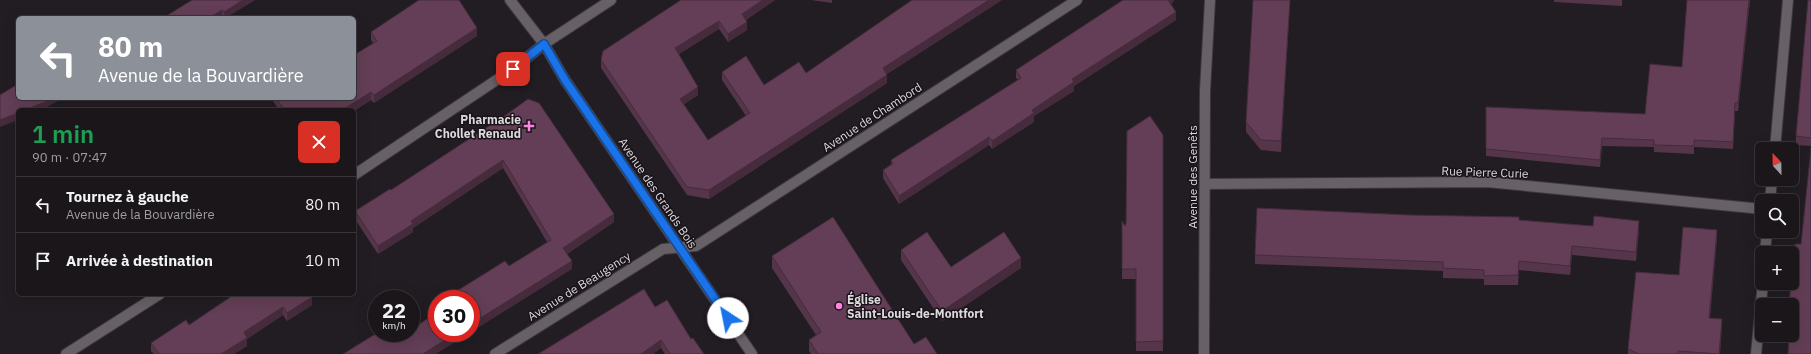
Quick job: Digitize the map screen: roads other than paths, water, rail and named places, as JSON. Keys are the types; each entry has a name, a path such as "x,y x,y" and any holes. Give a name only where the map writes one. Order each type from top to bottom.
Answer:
{"street":[{"name":"Avenue des Grands Bois","path":"510,0 544,44 565,80 752,354"},
{"path":"356,174 513,69 544,44 611,0"},
{"name":"Avenue de Chambord","path":"679,247 696,246 1076,0"},
{"name":"Avenue des Genêts","path":"1204,354 1205,91 1210,0"},
{"path":"1776,142 1788,0"},
{"name":"Rue Pierre Curie","path":"1205,184 1487,182 1755,208"},
{"name":"Avenue de Beaugency","path":"495,354 662,249 679,247"},
{"path":"1756,354 1762,290"},
{"path":"66,354 157,296"}],"place":[{"name":"Pharmacie Chollet Renaud","path":"529,126"},
{"name":"Église Saint-Louis-de-Montfort","path":"839,306"}]}
